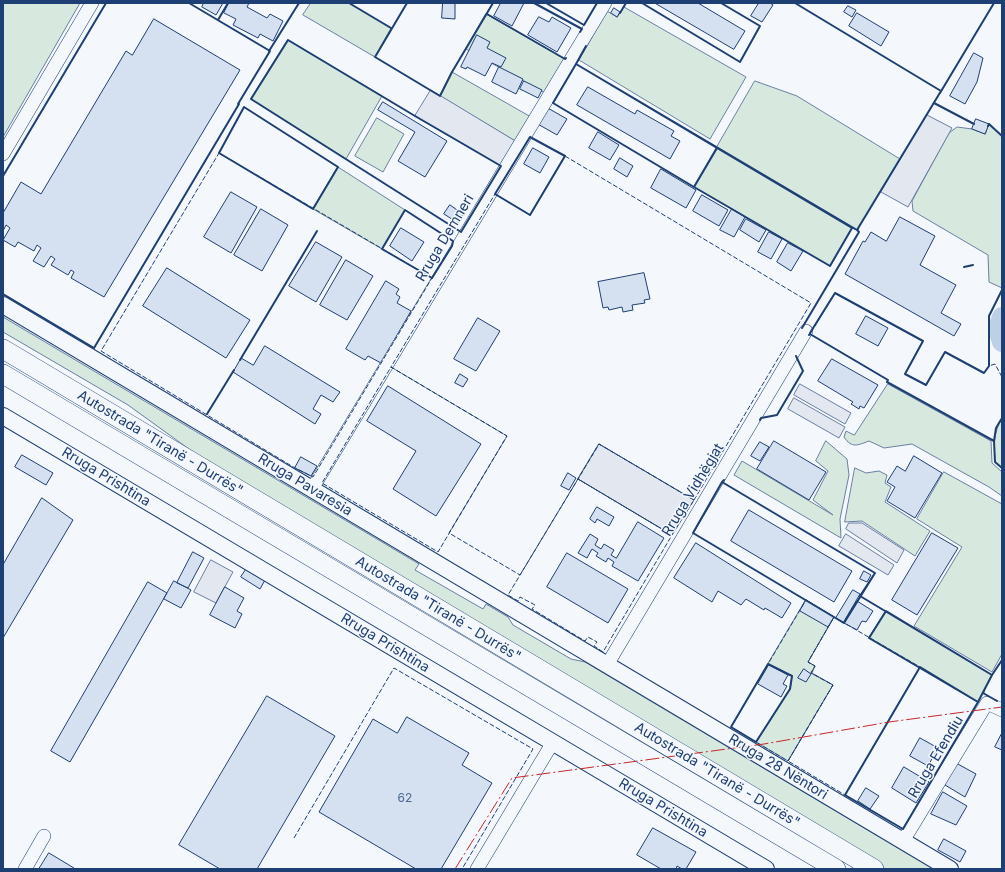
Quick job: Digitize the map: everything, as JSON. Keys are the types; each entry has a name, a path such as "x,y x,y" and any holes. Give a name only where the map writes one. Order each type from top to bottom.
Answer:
{"highway":[{"name":"Autostrada \"Tiranë - Durrës\"","path":"3,349 874,869"},
{"name":"Autostrada \"Tiranë - Durrës\"","path":"3,374 836,869"}],"main road":[{"name":"Rruga Pavaresia","path":"3,305 607,665"},
{"name":"Rruga Prishtina","path":"3,416 766,869"},
{"name":"Rruga 28 Nëntori","path":"607,665 950,869"}],"street":[{"path":"3,154 92,3"},
{"name":"Rruga Demneri","path":"312,489 605,3"},
{"name":"Rruga Vidhëgjat","path":"607,665 806,331"},
{"name":"Rruga Efendiu","path":"903,841 987,703 1002,710"},
{"path":"477,869 553,742"},
{"path":"25,869 44,836"}],"shaded area":[{"path":"3,3 80,3 3,137"},
{"path":"311,3 349,3 391,28 375,57 303,15"},
{"path":"624,7 746,77 710,139 579,60 607,11 617,17"},
{"path":"486,14 565,59 545,93 466,49"},
{"path":"288,40 382,96 346,159 251,99"},
{"path":"452,72 531,117 517,142 440,96"},
{"path":"755,81 797,96 900,159 857,230 852,228 830,266 694,187"},
{"path":"431,90 517,142 501,166 415,116"},
{"path":"927,115 952,128 908,207 881,192"},
{"path":"377,118 404,134 383,172 355,156"},
{"path":"989,124 1002,136 1002,288 989,282 988,255 913,211 912,201 949,133 957,127 972,129 985,134"},
{"path":"338,167 405,210 382,249 313,209"},
{"path":"3,317 419,564 415,570 483,609 486,604 508,617 513,625 571,659 585,662 933,869 885,869 225,475 128,405 3,332"},
{"path":"800,384 851,413 845,424 794,395"},
{"path":"888,384 991,441 992,463 1002,472 1002,496 989,487 912,444 884,448 869,441 862,444 853,445 847,441 844,437 846,431 854,435"},
{"path":"794,398 845,427 839,438 788,409"},
{"path":"1002,418 1002,468 995,462 994,444 997,429"},
{"path":"826,441 847,459 849,475 840,519 841,538 734,475 742,461 833,515 813,500 828,471 816,461"},
{"path":"599,444 694,500 672,535 578,479"},
{"path":"855,468 866,473 879,471 887,475 885,483 891,487 885,502 930,531 915,556 862,521 845,522"},
{"path":"944,472 1002,504 1002,654 992,672 914,626 962,547 917,519"},
{"path":"849,523 862,523 904,550 897,563 846,529"},
{"path":"846,534 894,565 888,575 839,546"},
{"path":"211,560 233,572 216,603 194,592"},
{"path":"806,600 834,617 808,662 815,666 812,673 833,685 788,761 756,742 790,689 792,676 768,664"},
{"path":"886,611 992,675 978,702 869,638"}],"building":[{"path":"204,3 223,3 216,15 202,7"},
{"path":"229,3 249,3 247,7 267,18 270,14 283,21 273,41 260,34 258,38 233,25 236,19 224,13"},
{"path":"443,3 455,3 455,19 442,18"},
{"path":"501,3 524,3 512,26 494,16"},
{"path":"655,3 698,3 745,31 734,49"},
{"path":"759,3 770,3 773,5 762,22 751,16"},
{"path":"848,6 856,10 852,17 844,12"},
{"path":"614,8 620,12 617,17 611,13"},
{"path":"857,13 889,32 881,46 849,26"},
{"path":"539,17 549,22 552,17 571,28 557,52 528,35"},
{"path":"154,19 240,70 104,297 71,278 74,272 71,270 68,275 51,265 55,259 51,256 44,267 33,261 41,248 37,245 34,251 18,242 15,247 3,240 10,228 6,225 3,231 3,213 21,182 41,194 126,51 132,55"},
{"path":"477,35 490,42 487,48 506,58 501,67 492,63 485,76 467,67 466,69 461,67"},
{"path":"974,53 983,58 977,82 965,104 950,96"},
{"path":"499,67 523,79 516,94 492,82"},
{"path":"524,81 542,90 538,98 520,89"},
{"path":"588,87 635,114 637,110 674,131 671,136 680,141 670,159 577,105"},
{"path":"383,102 447,141 425,177 398,161 415,132 378,110"},
{"path":"546,107 567,119 557,135 536,123"},
{"path":"976,119 989,124 985,134 972,129"},
{"path":"598,132 619,145 610,160 589,148"},
{"path":"533,148 549,157 540,173 524,164"},
{"path":"620,158 633,166 627,177 614,169"},
{"path":"661,169 696,190 686,208 651,188"},
{"path":"231,192 257,207 231,253 204,237"},
{"path":"702,195 728,210 719,226 693,211"},
{"path":"450,205 463,214 458,223 444,214"},
{"path":"261,209 288,225 262,271 234,255"},
{"path":"732,209 745,217 734,237 720,230"},
{"path":"900,217 935,236 920,265 956,285 941,313 961,324 954,336 845,274 863,241 865,242 871,232 886,241"},
{"path":"746,219 766,230 759,242 740,230"},
{"path":"401,228 424,242 412,261 390,246"},
{"path":"769,232 782,239 771,259 758,252"},
{"path":"316,242 342,257 316,302 289,286"},
{"path":"788,243 803,251 791,271 777,262"},
{"path":"346,260 373,276 347,320 320,305"},
{"path":"167,268 250,320 226,358 143,306"},
{"path":"644,273 650,299 644,300 645,303 632,305 633,310 623,312 622,307 609,310 608,307 603,308 598,282"},
{"path":"386,281 399,289 396,294 400,297 397,303 411,311 381,363 368,356 365,360 346,349"},
{"path":"866,316 888,328 878,346 856,334"},
{"path":"478,318 500,331 476,371 454,359"},
{"path":"265,346 340,392 333,402 321,395 313,409 321,414 315,424 233,372 241,358 253,365"},
{"path":"832,359 878,385 864,408 860,406 859,409 851,404 853,402 818,381"},
{"path":"460,374 468,379 463,387 455,383"},
{"path":"388,386 481,444 436,516 393,489 416,451 367,421"},
{"path":"774,441 826,472 809,500 757,469"},
{"path":"760,442 769,447 760,461 751,456"},
{"path":"22,455 53,473 46,485 15,467"},
{"path":"914,456 942,473 915,518 887,501 895,487 887,482 897,466 905,471"},
{"path":"301,457 317,466 311,476 295,468"},
{"path":"568,473 576,478 569,490 561,486"},
{"path":"42,498 73,520 3,638 3,565"},
{"path":"597,507 614,517 609,526 597,519 595,523 590,519"},
{"path":"749,510 852,571 834,602 731,541"},
{"path":"638,522 664,538 638,581 612,566 614,562 608,558 606,562 596,556 598,553 592,549 587,558 578,553 590,534 598,539 595,545 601,549 604,544 614,550 611,555 616,558"},
{"path":"932,533 958,548 917,615 892,600"},
{"path":"696,543 791,603 782,618 765,608 764,610 746,599 741,605 718,591 712,602 674,578"},
{"path":"193,552 204,558 188,588 177,583"},
{"path":"567,553 628,589 608,623 547,587"},
{"path":"247,568 265,580 260,589 241,577"},
{"path":"864,571 871,575 867,582 860,579"},
{"path":"174,581 191,590 181,608 164,599"},
{"path":"148,582 167,593 70,762 51,751"},
{"path":"225,587 244,598 237,611 242,614 235,628 210,615"},
{"path":"853,590 860,594 843,623 836,618"},
{"path":"806,600 834,617 828,627 800,611"},
{"path":"857,601 873,611 866,622 862,621 857,630 844,623"},
{"path":"769,665 788,675 783,684 787,686 781,697 758,684"},
{"path":"804,669 811,674 806,682 798,678"},
{"path":"267,696 335,736 257,869 220,869 179,845"},
{"path":"407,717 469,753 462,765 492,783 441,869 416,869 319,812 373,719 397,733"},
{"path":"1002,733 1002,750 995,747"},
{"path":"920,738 938,748 928,766 910,756"},
{"path":"956,763 976,774 965,797 945,785"},
{"path":"904,767 929,782 916,803 892,788"},
{"path":"866,788 879,796 870,809 858,801"},
{"path":"943,792 967,806 956,825 931,814"},
{"path":"653,828 696,852 686,869 682,869 677,866 676,869 661,869 637,855"},
{"path":"944,839 966,851 960,862 938,850"},
{"path":"49,853 74,868 39,869"}],"waterway":[{"path":"1002,317 998,329 1002,342"}],"fence":[{"path":"219,153 432,278 313,477 295,468 101,351 219,153"},
{"path":"565,156 811,303 694,500 599,444 520,575 449,533 507,436 391,367 495,194 530,215 565,156"},
{"path":"1002,377 995,364 989,366 984,373 945,352 926,385 905,374 923,341 835,293 810,334 888,380 887,382 994,441 996,428 1002,418"},
{"path":"391,367 507,436 438,552 322,483 391,367"},
{"path":"599,444 694,500 672,535 578,479 599,444"},
{"path":"578,479 672,535 603,652 594,646 597,642 588,637 585,641 532,609 535,605 520,597 518,601 508,595 578,479"},
{"path":"806,600 834,617 808,662 815,666 811,673 833,685 788,761 756,742 790,689 792,676 768,664 806,600"},
{"path":"834,617 920,667 845,795 788,761 833,685 811,673 815,666 808,662 834,617"},
{"path":"294,838 394,668 533,749 462,869"}],"wall":[{"path":"3,176 106,3"},
{"path":"3,294 94,348 270,51 189,3"},
{"path":"218,20 228,3"},
{"path":"269,51 299,3"},
{"path":"349,3 391,28"},
{"path":"407,3 375,57 440,96 452,72 493,3"},
{"path":"534,3 582,29 580,32"},
{"path":"546,3 584,25 597,3"},
{"path":"620,13 626,3"},
{"path":"642,3 740,62 760,26 721,3"},
{"path":"586,46 576,64 857,230 941,91 795,3"},
{"path":"940,93 994,3"},
{"path":"487,14 565,59 566,58"},
{"path":"288,40 501,166 461,232 251,99 288,40"},
{"path":"576,64 717,148 694,187 553,103 576,64"},
{"path":"933,104 934,103 974,124"},
{"path":"244,107 338,167 313,209 219,153 244,107"},
{"path":"988,126 989,124 1002,136"},
{"path":"530,137 565,156 530,215 495,194 530,137"},
{"path":"717,148 852,228 830,266 694,187 717,148"},
{"path":"405,210 453,241 452,246 432,278 382,249 405,210"},
{"path":"802,328 859,232 857,230 858,229"},
{"path":"240,360 317,231"},
{"path":"964,267 973,265"},
{"path":"810,333 835,293 923,341 905,374 926,385 945,352 984,373 989,366 989,316 1002,290"},
{"path":"809,335 810,334 888,380 887,382 994,441 995,462 1002,468"},
{"path":"760,420 761,418 777,415 803,371 796,356"},
{"path":"207,414 234,370"},
{"path":"994,441 996,428 1002,418"},
{"path":"724,480 722,482 875,573 860,596 992,675 1002,660"},
{"path":"722,482 875,573 844,623 693,533 722,482"},
{"path":"886,611 992,675 978,702 869,638 886,611"},
{"path":"768,664 792,676 790,689 756,742 731,727 768,664"},
{"path":"920,667 978,702 903,829 845,795 920,667"},
{"path":"984,691 983,693 997,701"}],"power":[{"path":"455,869 512,778 764,744 889,722 1002,707"}]}
